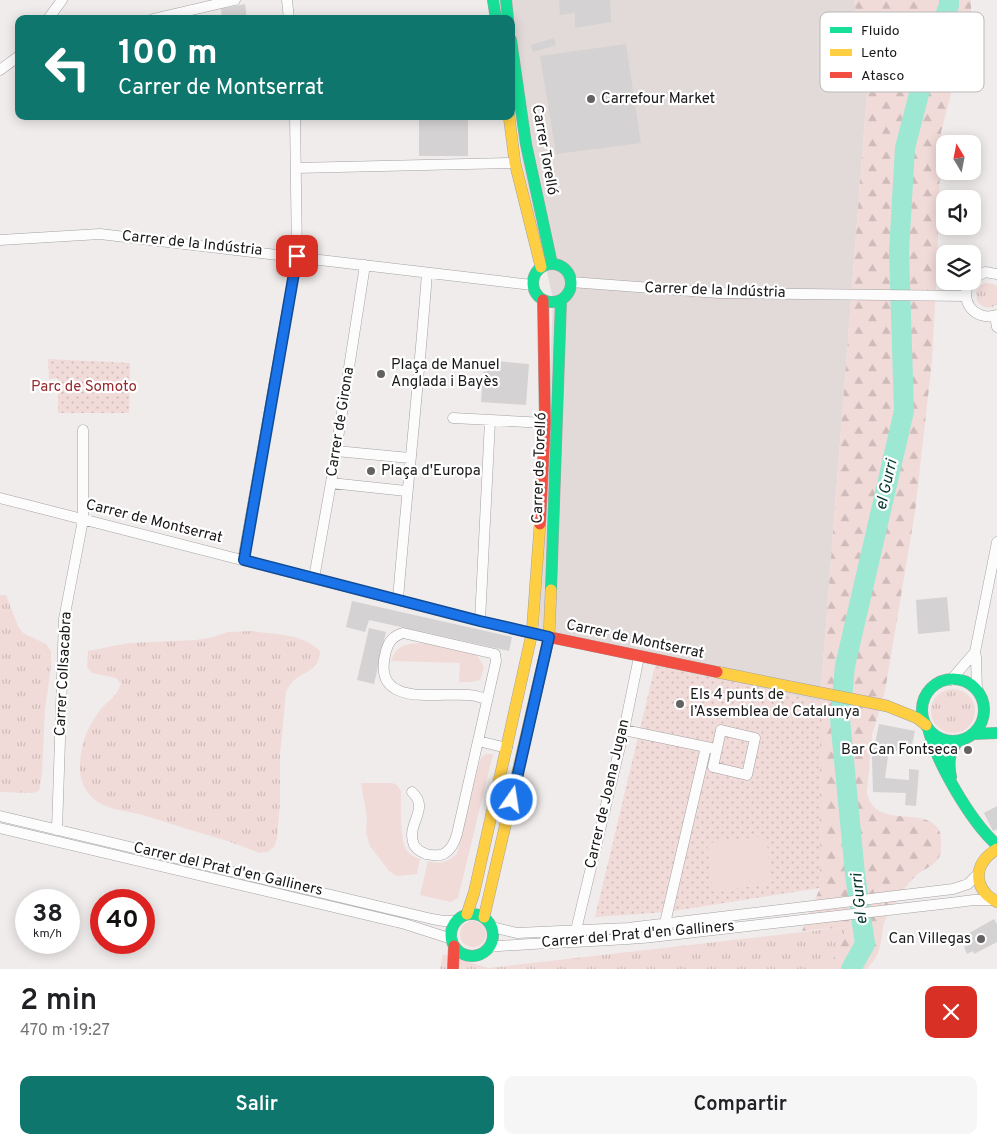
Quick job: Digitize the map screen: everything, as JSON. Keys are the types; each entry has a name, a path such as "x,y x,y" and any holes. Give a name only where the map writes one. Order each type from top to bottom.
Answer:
{"street":[{"path":"51,15 62,0"},
{"path":"170,15 235,0"},
{"path":"287,0 289,15"},
{"path":"493,0 495,15"},
{"path":"506,0 508,15"},
{"path":"0,70 15,58"},
{"name":"Carrer Torelló","path":"515,68 526,144 552,264"},
{"path":"244,560 297,256 296,120"},
{"name":"Carrer Torelló","path":"509,120 516,162 540,267"},
{"path":"296,168 516,162"},
{"name":"Carrer de la Indústria","path":"0,240 100,234 532,285"},
{"path":"552,264 565,269 569,274 571,282 569,292 561,300 552,302 543,300 535,294 532,285 534,275 540,267 552,264"},
{"name":"Carrer de Girona","path":"314,578 331,483 365,265"},
{"path":"981,274 985,272 997,274"},
{"path":"398,599 406,491 428,273"},
{"name":"Carrer de la Indústria","path":"571,282 719,293 966,296"},
{"path":"966,290 968,304 975,313 986,317 996,316 997,327"},
{"name":"Carrer de Torelló","path":"467,914 474,893 532,633 545,423 543,300"},
{"name":"Carrer de Torelló","path":"484,917 549,637 561,300"},
{"path":"453,418 545,423"},
{"path":"480,621 490,421"},
{"name":"Carrer Collsacabra","path":"58,830 64,619 83,520 83,430"},
{"path":"336,451 410,458"},
{"path":"331,483 406,491"},
{"name":"Carrer de Montserrat","path":"0,498 480,621 639,657 885,706 917,718 927,727"},
{"path":"951,680 974,652 997,542"},
{"path":"412,792 417,797 420,806 418,817 412,826 411,837 416,848 424,853 437,856 445,853 453,846 457,834 496,662 496,657 492,652 403,633 395,635 389,641 384,669 386,678 393,687 401,692 416,696 469,695 487,699"},
{"path":"973,734 982,719 983,705 977,691 976,657 974,652"},
{"name":"Carrer de Joana Jugan","path":"576,930 624,730 639,657"},
{"path":"977,691 965,682 951,680 937,684 926,695 922,710 931,742 940,762 982,832 997,845"},
{"name":"Carrer de Montserrat","path":"885,706 912,702 926,695"},
{"path":"983,705 997,714"},
{"path":"927,727 934,735 942,739 958,741"},
{"path":"624,730 717,749"},
{"path":"721,730 755,738 747,775 713,767 717,749 721,730"},
{"path":"952,781 948,759 952,748 958,741 973,734 997,733"},
{"path":"478,741 507,748"},
{"path":"665,923 706,747"},
{"name":"Carrer del Prat d'en Galliners","path":"0,816 432,919 457,921"},
{"name":"Carrer del Prat d'en Galliners","path":"0,828 405,924 453,942"},
{"path":"982,832 984,858"},
{"path":"995,901 985,895 980,887 978,874 984,858 997,849"},
{"name":"Carrer del Prat d'en Galliners","path":"492,927 517,933 628,928 953,889 968,884 978,874"},
{"name":"Carrer del Prat d'en Galliners","path":"489,947 604,941 974,900 995,901"},
{"path":"453,942 460,952 472,956 481,954 489,947 493,938 492,927 484,917 476,914 467,914 457,921 452,927 453,969"},
{"path":"459,969 472,956"}],"shaded area":[{"path":"499,0 854,0 856,12 820,12 820,92 867,92 820,702 539,635 553,299 522,161 515,112 515,15 508,15"}],"green space":[{"path":"854,0 971,0 971,12 856,12"},
{"path":"867,92 951,92 941,135 936,135 936,180 940,180 939,190 936,190 936,235 938,235 932,361 915,512 885,691 872,735 867,792 871,803 878,810 888,814 930,821 940,832 941,849 939,858 916,875 887,916 878,953 867,969 825,969 835,956 847,927 802,931 820,888 820,702"},
{"path":"985,283 997,286 997,304 989,308 984,307 977,301 976,292 981,290 981,285"},
{"name":"Parc de Somoto","path":"48,359 130,363 129,413 58,413 58,378 49,379"},
{"path":"0,595 6,595 18,626 23,633 46,644 51,651 51,667 45,709 42,773 39,791 32,793 0,792"},
{"path":"253,631 297,638 313,645 320,651 316,665 295,680 286,692 280,756 280,802 277,839 274,847 267,852 259,853 228,841 139,814 109,807 95,800 82,783 80,762 82,747 93,720 115,695 121,684 116,678 92,673 87,667 88,651 129,643 196,640 228,632"},
{"path":"421,643 462,650 477,655 484,667 480,680 459,682 460,663 391,661 402,646"},
{"path":"656,662 820,702 820,888 667,912 595,917"},
{"path":"953,689 965,693 971,699 975,711 971,723 965,729 953,733 941,729 935,723 931,711 935,699 941,693"},
{"path":"486,754 493,754 458,898 451,902 420,895 428,861 444,862 457,854 478,767 481,758"},
{"path":"361,783 392,783 397,785 401,791 401,822 404,846 410,854 420,859 417,874 397,876 389,871 370,846 366,833 367,817"},
{"path":"766,836 772,884 713,891 707,843"},
{"path":"473,921 482,925 486,934 482,943 473,947 464,943 460,934 464,925"},
{"path":"847,927 835,956 825,969 440,969 443,954 488,968"}],"building":[{"path":"559,0 610,0 611,22 575,28 575,13 560,15"},
{"path":"245,4 246,15 222,15 221,9"},
{"path":"554,38 556,45 533,52 531,45"},
{"name":"Carrefour Market","path":"626,44 641,143 556,154 540,56"},
{"path":"419,120 468,120 468,156 419,156"},
{"path":"484,360 529,364 526,405 481,402"},
{"path":"947,597 950,631 918,634 916,600"},
{"path":"352,601 512,637 509,651 369,620 365,632 346,627"},
{"path":"369,628 386,632 374,684 357,680"},
{"path":"879,724 915,731 910,754 889,749 885,778 909,780 909,769 919,770 916,806 905,805 906,793 873,792 872,758"},
{"path":"997,806 997,829 993,831 984,813"},
{"name":"Can Villegas","path":"994,919 997,924 997,942 974,954 973,951 967,954 964,947 969,944 964,936"}],"waterway":[{"name":"el Gurri","path":"946,12 949,0"},
{"name":"el Gurri","path":"851,969 865,944 855,874 840,719 845,666 904,411 899,252 905,148 920,92"}],"traffic: fast":[{"path":"493,0 495,15"},
{"path":"506,0 508,15"},
{"path":"515,68 526,144 552,264"},
{"path":"552,264 566,269 571,283 566,297 552,302 538,297 533,283 538,269 552,264"},
{"path":"551,590 561,300"},
{"path":"953,679 970,684 975,688 979,693 984,710 979,727 975,732 970,736 953,741 936,736 931,732 927,727 922,710 927,693 931,688 936,684 953,679"},
{"path":"928,728 938,757 956,791 976,822 997,845"},
{"path":"973,734 997,733"},
{"path":"951,777 950,758 958,741"},
{"path":"468,914 476,914 487,920 493,935 487,950 476,956 468,956 457,950 451,939 451,931 457,920 468,914"}],"traffic: slow":[{"path":"510,120 515,163 541,267"},
{"path":"467,914 474,893 532,633 540,524"},
{"path":"484,917 549,637 551,590"},
{"path":"717,672 887,706 917,718 926,725"},
{"path":"997,849 983,862 979,876 983,890 997,902"}],"traffic: jam":[{"path":"540,524 545,423 543,300"},
{"path":"549,637 717,672"},
{"path":"453,969 454,946"}],"place":[{"name":"Carrefour Market","path":"591,99"},
{"name":"Plaça de Manuel Anglada i Bayès","path":"381,374"},
{"name":"Plaça d'Europa","path":"371,471"},
{"name":"Els 4 punts de l’Assemblea de Catalunya","path":"680,704"},
{"name":"Bar Can Fontseca","path":"968,750"},
{"name":"Can Villegas","path":"981,939"}],"route":[{"path":"297,256 244,560 549,637 512,800"}]}
